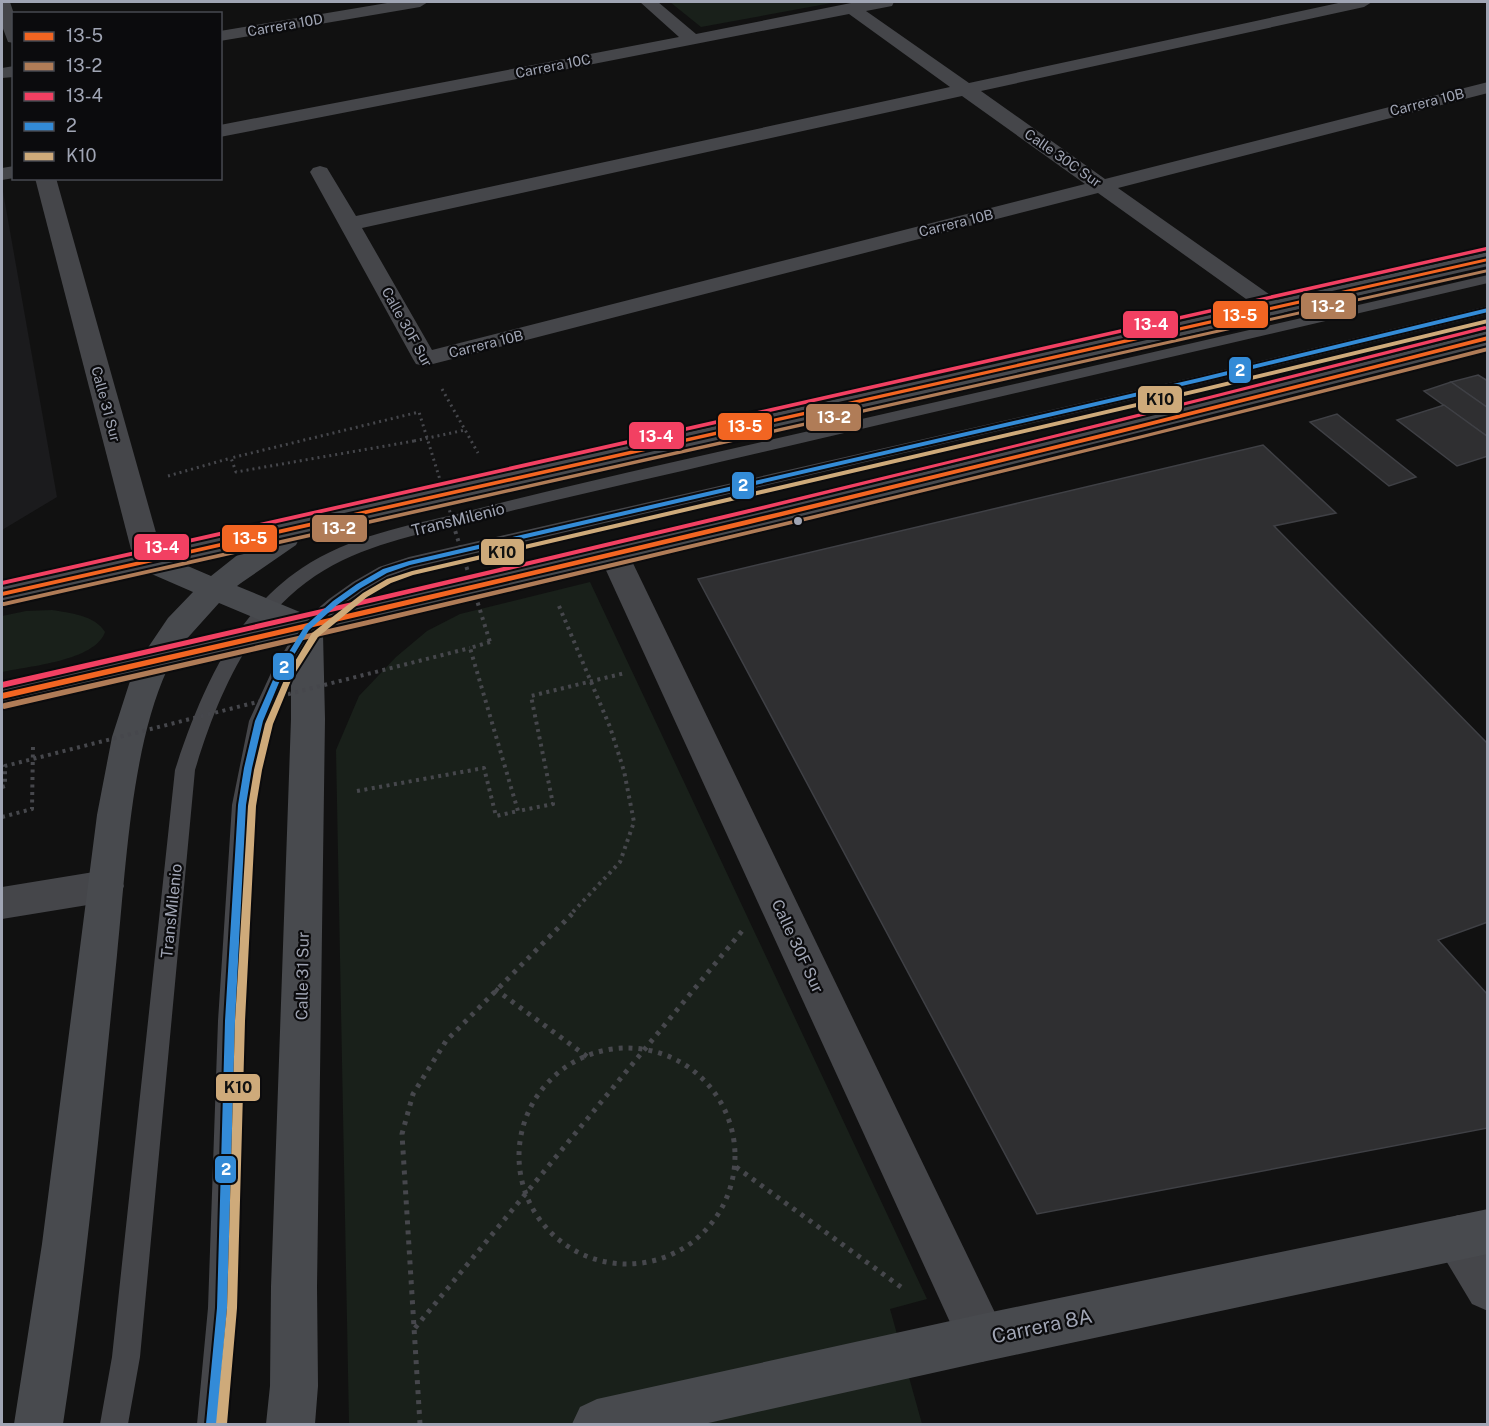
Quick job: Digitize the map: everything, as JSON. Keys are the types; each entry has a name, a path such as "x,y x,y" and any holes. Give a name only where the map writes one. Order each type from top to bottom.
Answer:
{"main road":[{"path":"2,594 494,482 1275,309 1488,259"},
{"path":"2,696 242,643 614,555 1488,338"},
{"path":"38,1425 52,1344 123,761 136,705 154,662 166,644 215,589 274,544 317,523"},
{"path":"149,561 307,628"},
{"name":"Calle 31 Sur","path":"291,1425 294,1386 294,1287 308,719 307,628"},
{"name":"Carrera 8A","path":"597,1425 982,1338 1473,1234"}],"street":[{"path":"2,2 12,32"},
{"name":"Carrera 10D","path":"222,36 420,2"},
{"path":"648,2 692,39"},
{"name":"Carrera 10C","path":"222,131 886,2"},
{"path":"350,224 1364,2"},
{"name":"Calle 30C Sur","path":"851,8 1275,309"},
{"name":"Carrera 10B","path":"425,359 1488,87"},
{"name":"Calle 30F Sur","path":"320,172 425,359"},
{"name":"Calle 31 Sur","path":"46,180 149,561"},
{"name":"Calle 30F Sur","path":"614,555 982,1338"},
{"path":"2,903 106,886"},
{"path":"1473,1234 1488,1288"}],"lane":[{"name":"TransMilenio","path":"114,1425 126,1357 185,770 197,728 214,689 242,643 282,593 326,558 348,547 374,540 537,499 1488,279"},
{"name":"TransMilenio","path":"211,1425 222,1308 230,1021 242,805 259,721 280,673 307,628 335,603 385,571 409,563 1199,380 1488,310"}],"path":[{"name":"Calle 30F Sur","path":"425,359 494,482"},
{"path":"2,787 5,786 5,766 490,642 419,412 185,471"},
{"path":"231,458 236,472 465,430"},
{"path":"420,1425 402,1134 413,1094 446,1041 495,989 585,901 620,862 634,822 624,771 610,727 556,600"},
{"path":"470,648 518,811"},
{"path":"357,791 484,768 495,816 553,804 531,696 628,672"},
{"path":"2,817 32,809 33,746"},
{"path":"414,1329 744,930"},
{"path":"495,989 589,1058"},
{"path":"645,1049 681,1058 708,1078 729,1106 737,1140 735,1177 719,1211 693,1240 659,1259 622,1265 584,1259 553,1240 530,1212 518,1179 518,1144 530,1111 551,1083 589,1058 613,1050 645,1049"},
{"path":"736,1166 907,1291"}],"shaded area":[{"path":"670,2 837,2 701,27"},
{"path":"2,186 57,497 2,530"},
{"path":"590,582 927,1299 890,1309 922,1424 349,1424 336,750 359,696 396,657 427,631 460,614"},
{"path":"52,610 88,618 101,626 105,632 99,642 75,656 2,672 2,616 26,611"}],"building":[{"path":"1478,375 1488,381 1488,408 1451,382"},
{"path":"1451,382 1488,408 1488,437 1424,391"},
{"path":"1444,405 1488,437 1488,456 1457,466 1397,420"},
{"path":"1337,414 1416,477 1389,486 1310,422"},
{"path":"1263,445 1336,513 1274,526 1488,744 1488,922 1438,940 1488,995 1488,1128 1037,1214 698,579"}],"transit line":[{"name":"13-4","path":"2,583 1486,249"},
{"name":"13-5","path":"2,594 1488,259"},
{"name":"13-2","path":"4,604 1488,270"},
{"name":"2","path":"211,1424 222,1308 230,1021 242,805 259,721 280,673 307,628 335,603 385,571 409,563 1199,380 1488,310"},
{"name":"K10","path":"221,1424 232,1308 240,1021 252,806 269,724 289,678 315,635 365,595 389,581 412,573 1488,321"},
{"name":"13-4","path":"2,685 745,512 1115,422 1485,328"},
{"name":"13-5","path":"2,696 746,523 1488,338"},
{"name":"13-2","path":"4,706 747,533 1118,443 1488,349"}]}
